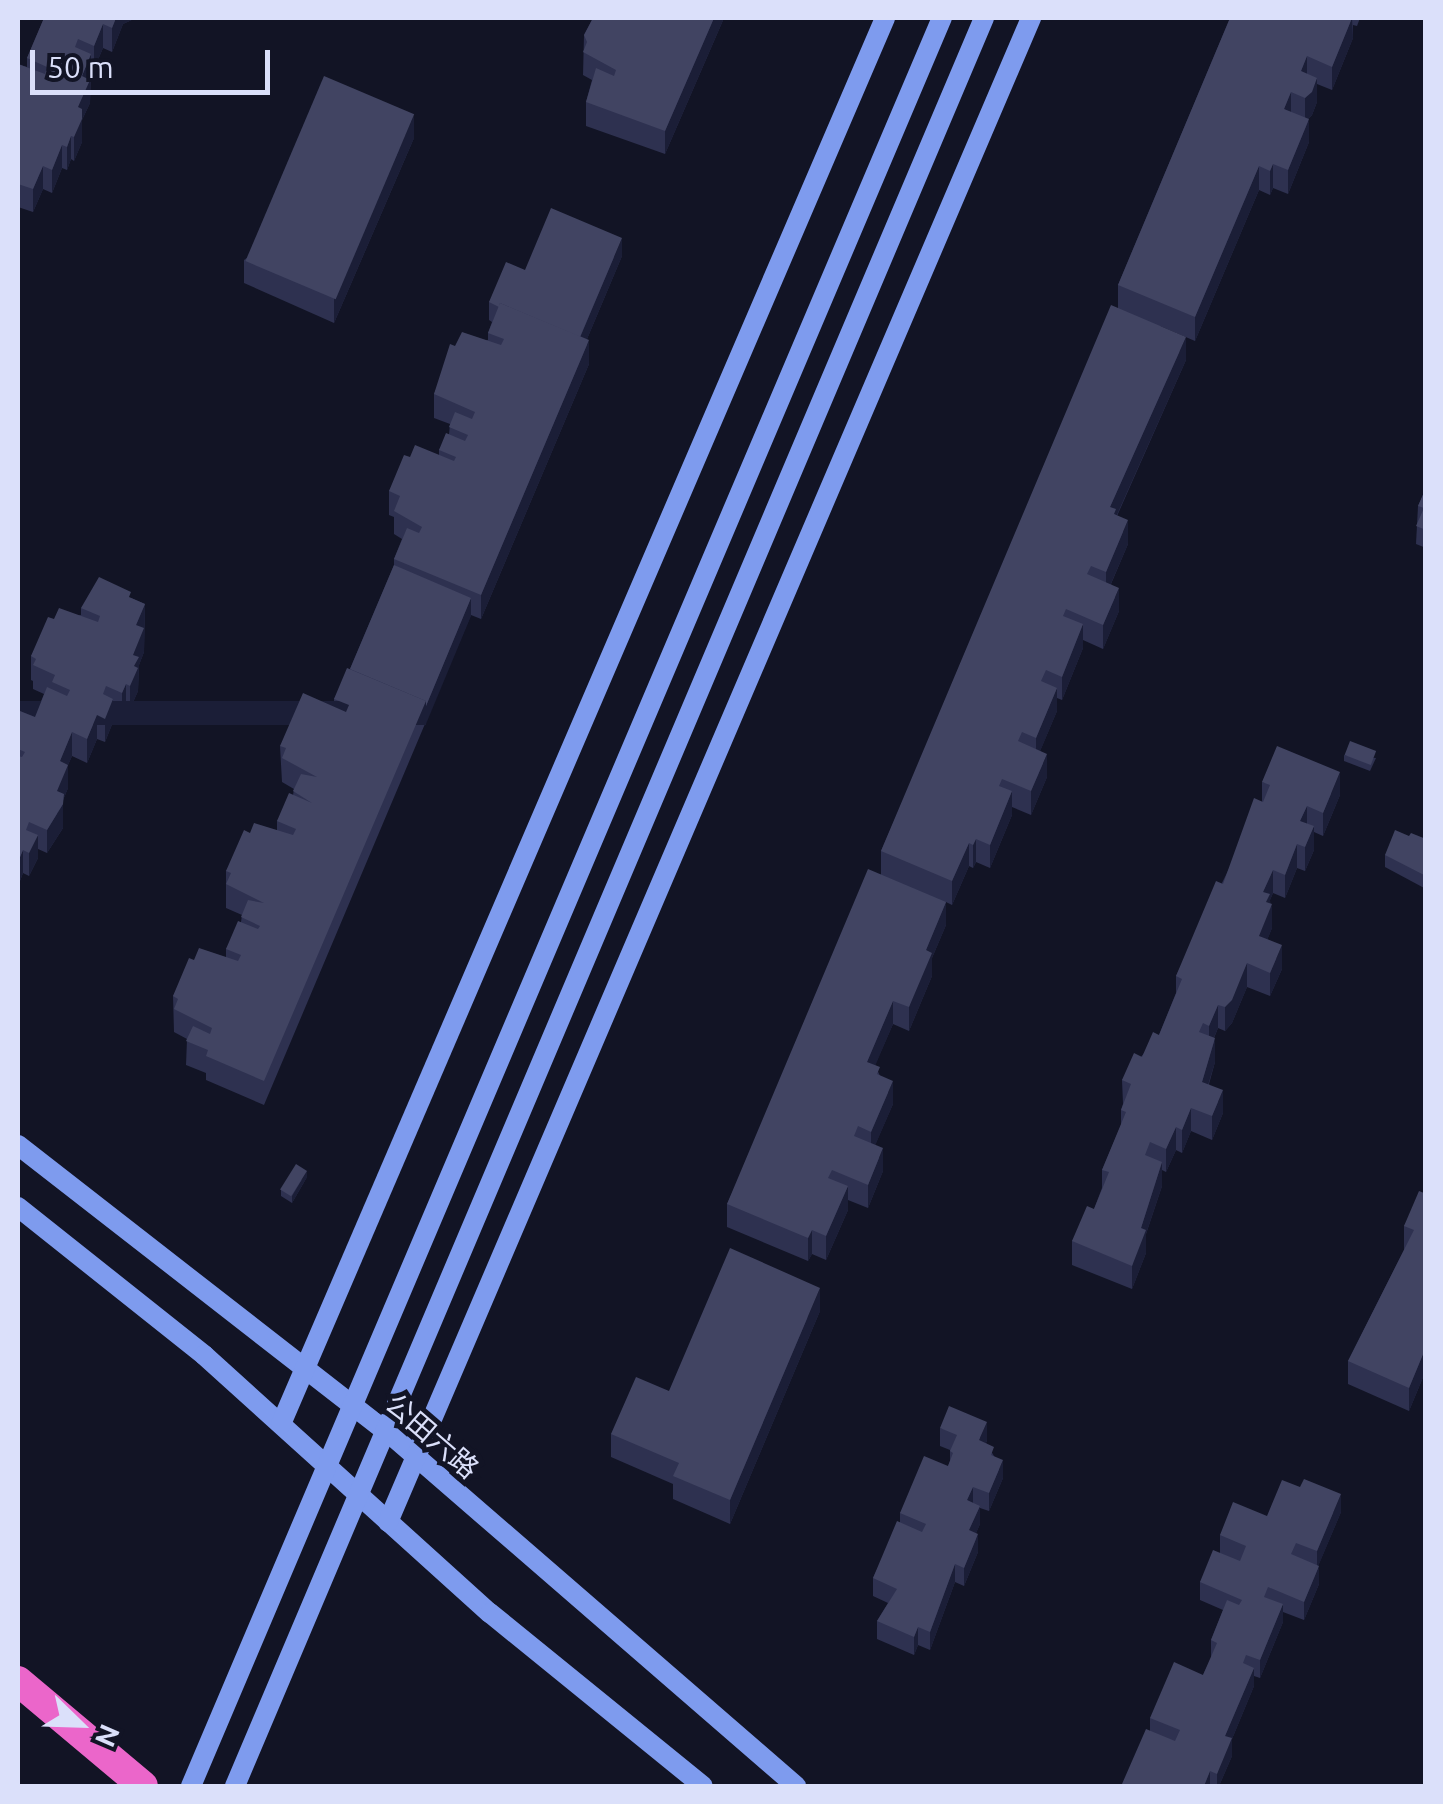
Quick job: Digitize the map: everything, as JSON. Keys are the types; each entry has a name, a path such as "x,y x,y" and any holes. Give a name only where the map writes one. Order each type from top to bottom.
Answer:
{"highway":[{"path":"18,1681 142,1786"}],"street":[{"path":"281,1424 885,18"},
{"path":"191,1786 942,18"},
{"path":"236,1786 984,18"},
{"path":"388,1522 1032,18"},
{"name":"公田六路","path":"18,1146 416,1457 796,1786"},
{"path":"18,1207 204,1355 490,1614 703,1786"}],"building":[{"path":"44,18 116,18 112,28 103,24 94,46 78,39 75,47 91,54 82,76 90,80 78,107 82,109 82,119 67,147 62,145 52,170 43,166 33,189 18,184 18,64 45,74 47,67 27,58"},
{"path":"593,18 714,18 665,131 586,102 596,68 614,76 616,70 583,52 587,42 584,35"},
{"path":"1230,18 1352,18 1332,67 1307,56 1301,71 1317,78 1312,92 1305,98 1291,92 1284,109 1309,119 1288,170 1273,164 1270,171 1259,166 1195,317 1118,285"},
{"path":"324,76 414,114 336,299 245,261"},
{"path":"551,208 622,238 580,337 500,303 499,307 489,302 506,262 525,270"},
{"path":"500,303 589,340 481,595 394,559 407,528 419,533 422,527 394,511 400,496 389,491 404,455 410,457 415,445 454,461 456,457 439,450 446,433 465,441 468,435 449,427 455,412 472,419 475,412 434,394 450,344 455,346 462,332 501,345 504,339 488,333"},
{"path":"1111,305 1186,337 1110,507 1116,509 1114,514 1128,520 1106,572 1091,566 1087,574 1119,588 1103,625 1066,609 1063,616 1083,624 1062,677 1046,670 1041,681 1057,688 1036,738 1022,732 1018,741 1047,754 1031,791 1002,779 999,786 1012,791 990,845 976,839 973,845 969,843 952,881 881,851"},
{"path":"1426,488 1426,530 1416,526 1424,508 1418,506"},
{"path":"394,565 471,598 426,706 426,701 350,669"},
{"path":"99,577 131,592 129,597 145,604 136,625 144,628 133,655 139,657 134,666 138,668 122,693 106,686 103,694 113,699 105,719 97,715 87,739 72,732 60,761 68,765 57,791 64,794 63,804 47,830 29,822 26,830 38,835 29,853 23,850 18,862 18,756 25,752 18,749 20,711 35,717 47,687 67,696 70,690 52,682 55,675 33,665 36,659 31,656 48,617 54,619 59,608 98,622 100,616 81,608"},
{"path":"347,668 426,701 264,1081 206,1056 208,1050 186,1041 193,1026 210,1034 212,1028 174,1009 178,999 173,996 189,958 194,960 199,948 238,961 241,955 226,949 238,921 258,929 260,926 241,917 248,900 264,903 226,884 231,873 226,871 244,830 250,833 254,823 293,835 296,829 277,821 289,793 312,803 293,791 301,774 317,777 282,758 286,748 280,746 303,693 346,712 349,705 334,699"},
{"path":"1350,741 1376,751 1371,765 1345,755"},
{"path":"1277,746 1340,772 1323,813 1307,806 1300,821 1314,826 1305,847 1297,844 1285,875 1273,870 1263,892 1270,894 1266,902 1272,904 1259,936 1282,945 1270,973 1247,963 1232,1000 1225,1007 1218,1005 1209,1026 1203,1023 1199,1032 1215,1038 1202,1082 1223,1090 1212,1116 1191,1108 1182,1130 1176,1127 1166,1149 1150,1142 1145,1155 1162,1162 1141,1228 1146,1230 1132,1266 1072,1241 1087,1206 1094,1209 1109,1172 1102,1170 1126,1112 1121,1110 1131,1084 1122,1080 1134,1053 1142,1057 1153,1032 1159,1035 1182,979 1176,976 1216,881 1223,884 1254,798 1263,802 1270,785 1262,782"},
{"path":"1395,830 1426,839 1426,876 1385,855"},
{"path":"868,869 946,902 926,950 932,953 909,1007 893,1001 867,1062 880,1067 877,1074 893,1081 871,1132 858,1126 854,1136 883,1148 868,1185 832,1170 828,1178 848,1186 826,1236 812,1230 808,1238 727,1204"},
{"path":"296,1164 307,1171 291,1196 280,1189"},
{"path":"1426,1189 1426,1347 1409,1388 1348,1361 1414,1230 1404,1226 1419,1191 1424,1193"},
{"path":"730,1248 820,1288 730,1500 673,1476 679,1463 611,1434 636,1377 669,1391"},
{"path":"949,1406 987,1422 979,1440 994,1447 991,1455 1003,1460 989,1493 973,1487 967,1500 980,1506 969,1530 978,1534 964,1568 955,1564 930,1632 918,1627 914,1637 877,1621 897,1589 873,1578 897,1521 922,1532 926,1524 900,1513 924,1456 948,1466 957,1435 940,1428"},
{"path":"1304,1479 1341,1494 1317,1551 1296,1543 1291,1554 1319,1566 1304,1602 1268,1587 1264,1597 1283,1604 1260,1660 1246,1655 1243,1663 1254,1668 1225,1736 1232,1738 1217,1774 1210,1771 1204,1786 1122,1784 1146,1729 1175,1741 1180,1730 1150,1718 1174,1662 1203,1675 1217,1643 1211,1640 1227,1600 1239,1605 1242,1600 1200,1582 1213,1550 1240,1561 1246,1546 1220,1535 1233,1502 1267,1516 1282,1480 1300,1487"}]}
